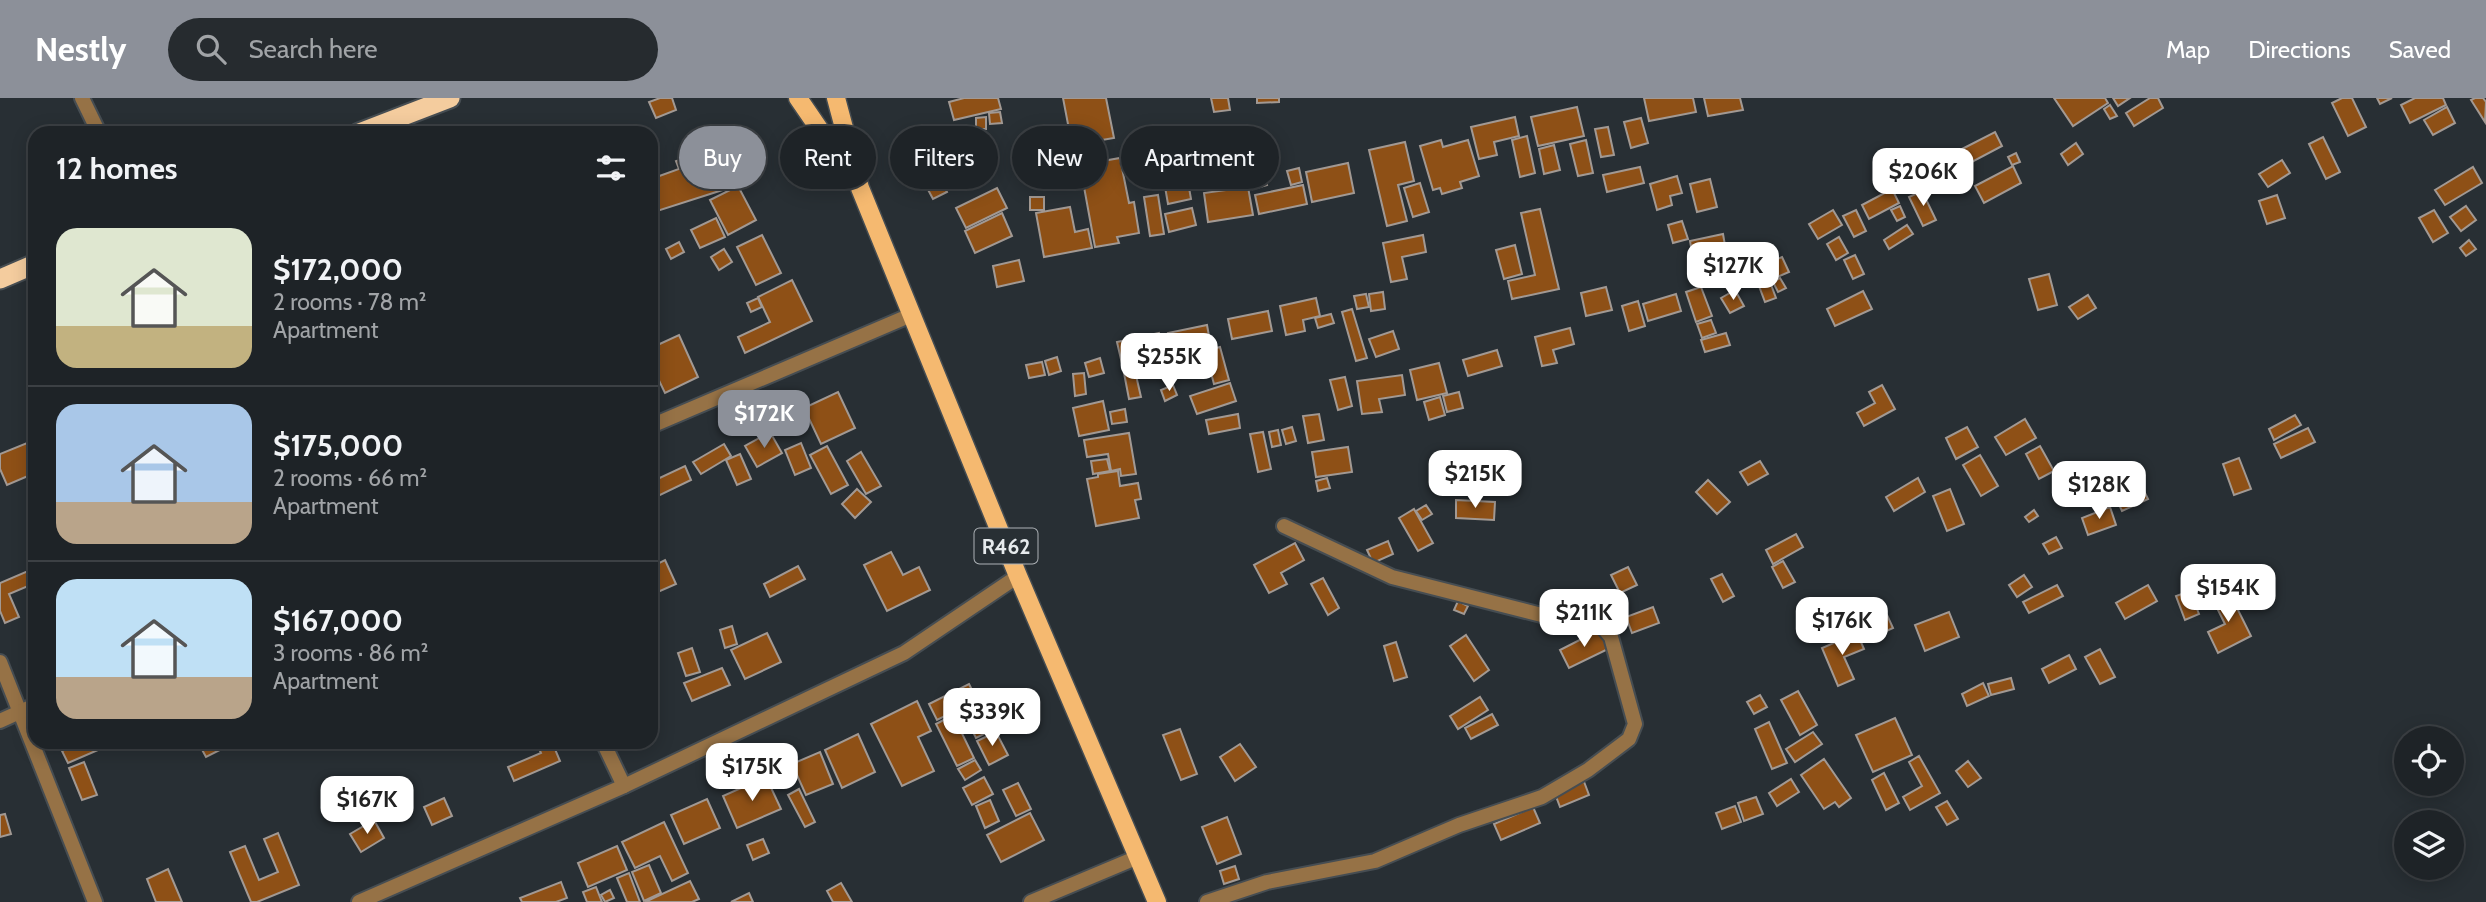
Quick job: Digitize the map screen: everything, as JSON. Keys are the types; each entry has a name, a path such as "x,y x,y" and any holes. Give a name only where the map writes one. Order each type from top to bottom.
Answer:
{"highway":[{"path":"377,126 450,98"},
{"path":"0,279 28,267"}],"main road":[{"name":"R462","path":"798,98 817,126"},
{"name":"R462","path":"836,98 843,126"},
{"name":"R462","path":"860,189 1018,576 1157,902"}],"street":[{"path":"82,98 96,126"},
{"path":"658,423 911,315"},
{"path":"1207,902 1267,882 1375,861 1460,825 1542,797 1588,770 1629,739 1635,724 1611,637 1600,624 1561,620 1392,577 1284,526"},
{"path":"359,902 624,786 904,653 1018,576"},
{"path":"0,662 28,734"},
{"path":"0,721 28,708"},
{"path":"34,749 95,902"},
{"path":"606,749 624,786"},
{"path":"1031,902 1138,857"}],"building":[{"path":"672,98 676,110 656,118 649,102"},
{"path":"964,98 998,98 1001,109 954,120 949,102"},
{"path":"1063,98 1106,98 1114,138 1107,139 1107,126 1068,126"},
{"path":"1211,98 1228,98 1230,110 1214,112"},
{"path":"1257,98 1279,98 1279,102 1257,103"},
{"path":"1644,98 1693,98 1696,112 1649,121"},
{"path":"1704,98 1740,98 1743,110 1708,116"},
{"path":"2054,98 2105,98 2108,103 2073,126"},
{"path":"2113,98 2130,98 2118,106"},
{"path":"2150,98 2158,98 2163,108 2134,126 2126,113"},
{"path":"2342,98 2352,98 2366,127 2348,136 2332,103"},
{"path":"2377,98 2392,98 2380,104"},
{"path":"2415,98 2443,98 2446,105 2410,123 2401,105"},
{"path":"2483,98 2486,102 2485,122 2471,100"},
{"path":"2110,105 2117,116 2110,119 2104,109"},
{"path":"1577,107 1584,136 1538,146 1531,117"},
{"path":"2447,107 2455,123 2433,135 2424,120"},
{"path":"1000,112 1002,123 990,124 989,113"},
{"path":"986,117 986,126 976,126 976,118"},
{"path":"1515,117 1519,136 1494,142 1497,155 1479,159 1471,127"},
{"path":"1641,118 1648,143 1631,148 1624,122"},
{"path":"1608,127 1614,155 1601,157 1595,129"},
{"path":"1995,132 2002,146 1970,163 1962,149"},
{"path":"1527,136 1535,173 1520,177 1512,140"},
{"path":"2323,137 2340,172 2326,179 2309,144"},
{"path":"1441,140 1443,147 1468,140 1479,176 1460,182 1462,188 1442,194 1440,188 1433,190 1420,146"},
{"path":"1586,140 1593,173 1578,176 1570,144"},
{"path":"1405,142 1414,181 1398,185 1407,221 1387,226 1369,150"},
{"path":"2076,143 2083,154 2068,165 2061,154"},
{"path":"1554,145 1560,170 1544,174 1539,149"},
{"path":"2016,153 2020,162 2012,165 2008,157"},
{"path":"1120,158 1121,189 1126,189 1129,203 1134,202 1139,233 1117,237 1119,243 1095,247 1084,189 1107,189 1107,160"},
{"path":"2282,160 2290,173 2268,187 2259,174"},
{"path":"1348,163 1354,193 1312,202 1306,172"},
{"path":"2013,166 2021,183 1984,203 1975,186"},
{"path":"1640,167 1644,183 1607,192 1603,175"},
{"path":"2473,167 2482,183 2445,205 2435,190"},
{"path":"1299,168 1302,182 1291,185 1287,171"},
{"path":"679,169 679,189 726,189 658,211 658,176"},
{"path":"1677,176 1682,193 1670,196 1672,205 1657,210 1650,184"},
{"path":"1710,179 1717,207 1697,212 1690,184"},
{"path":"1420,183 1429,212 1413,217 1404,188"},
{"path":"1303,185 1307,204 1259,214 1255,195"},
{"path":"732,189 740,189 756,220 728,235 710,200"},
{"path":"928,189 946,189 947,192 933,199"},
{"path":"998,189 1007,208 966,228 956,208"},
{"path":"1165,189 1189,189 1191,199 1168,204"},
{"path":"1248,189 1253,215 1208,222 1204,193"},
{"path":"1892,189 1899,203 1869,219 1862,205"},
{"path":"1922,191 1936,220 1923,226 1909,197"},
{"path":"1158,195 1164,234 1150,236 1144,197"},
{"path":"2277,195 2285,218 2267,224 2259,201"},
{"path":"1030,197 1044,197 1044,210 1030,210"},
{"path":"1900,206 1905,217 1897,221 1891,210"},
{"path":"2466,206 2476,220 2461,231 2450,217"},
{"path":"1070,207 1075,232 1088,229 1092,248 1044,257 1036,213"},
{"path":"1192,208 1196,225 1169,232 1165,214"},
{"path":"1540,209 1559,289 1512,299 1508,281 1535,275 1521,213"},
{"path":"1833,210 1842,225 1818,239 1809,224"},
{"path":"1856,210 1866,231 1854,237 1843,216"},
{"path":"2434,210 2448,233 2433,242 2419,218"},
{"path":"1002,213 1012,236 975,253 965,231"},
{"path":"716,218 725,237 700,248 691,230"},
{"path":"1682,221 1688,239 1673,243 1668,225"},
{"path":"1907,225 1913,234 1889,249 1884,240"},
{"path":"1723,234 1726,251 1693,258 1690,241"},
{"path":"762,235 781,273 756,285 737,247"},
{"path":"1423,235 1426,252 1402,257 1407,279 1391,282 1383,243"},
{"path":"1839,237 1848,253 1836,260 1827,244"},
{"path":"2469,240 2476,249 2466,256 2460,248"},
{"path":"679,242 684,252 671,259 666,249"},
{"path":"1515,245 1522,274 1504,279 1496,250"},
{"path":"724,249 732,262 719,270 711,257"},
{"path":"1855,255 1864,274 1853,279 1844,260"},
{"path":"1782,257 1789,272 1756,286 1750,271"},
{"path":"1019,260 1024,281 997,287 993,266"},
{"path":"2049,274 2057,305 2038,310 2029,279"},
{"path":"1780,278 1786,288 1778,292 1773,282"},
{"path":"792,280 812,321 745,353 738,337 770,322 758,297"},
{"path":"1770,282 1776,298 1765,302 1759,286"},
{"path":"1606,287 1612,310 1586,316 1581,293"},
{"path":"1701,287 1712,316 1696,322 1686,292"},
{"path":"1735,290 1744,306 1730,313 1721,298"},
{"path":"1863,291 1872,309 1835,326 1827,309"},
{"path":"1383,292 1385,309 1371,311 1369,294"},
{"path":"1366,294 1369,307 1357,309 1354,296"},
{"path":"1676,294 1681,311 1648,321 1643,304"},
{"path":"2088,295 2096,308 2078,319 2069,307"},
{"path":"758,298 762,307 751,312 747,303"},
{"path":"1316,298 1320,316 1303,320 1305,331 1286,335 1280,306"},
{"path":"1638,301 1645,326 1629,331 1622,306"},
{"path":"1352,309 1367,358 1356,361 1342,312"},
{"path":"1268,311 1272,331 1232,339 1228,319"},
{"path":"1331,314 1334,323 1318,328 1315,318"},
{"path":"1711,320 1716,333 1702,338 1697,324"},
{"path":"1207,325 1211,347 1172,354 1168,333"},
{"path":"1570,328 1574,344 1553,350 1557,363 1542,366 1535,337"},
{"path":"1393,331 1399,349 1376,357 1369,339"},
{"path":"1159,333 1165,359 1123,368 1117,342"},
{"path":"1726,333 1730,345 1705,352 1701,340"},
{"path":"679,335 698,377 665,393 658,378 658,345"},
{"path":"1220,347 1229,380 1214,384 1205,351"},
{"path":"1497,350 1502,366 1468,376 1463,360"},
{"path":"1057,357 1061,371 1049,375 1045,361"},
{"path":"1100,358 1104,373 1089,377 1085,363"},
{"path":"1042,362 1045,375 1029,378 1026,365"},
{"path":"1439,363 1447,393 1417,400 1410,370"},
{"path":"1135,371 1141,397 1129,399 1124,373"},
{"path":"1084,373 1086,394 1075,396 1073,374"},
{"path":"1402,375 1405,395 1379,399 1382,412 1362,414 1357,381"},
{"path":"1345,377 1352,406 1338,410 1330,380"},
{"path":"1230,383 1236,401 1197,414 1190,396"},
{"path":"1173,385 1177,395 1165,401 1161,390"},
{"path":"1882,385 1895,409 1864,426 1857,413 1875,403 1869,392"},
{"path":"838,392 855,428 821,444 804,408"},
{"path":"1459,392 1463,408 1447,412 1443,396"},
{"path":"1440,397 1445,415 1429,420 1424,402"},
{"path":"1103,401 1109,430 1079,436 1073,408"},
{"path":"1125,409 1127,422 1112,424 1110,412"},
{"path":"1238,414 1240,428 1209,434 1206,420"},
{"path":"1319,414 1324,440 1308,443 1303,416"},
{"path":"2295,415 2301,425 2274,440 2269,429"},
{"path":"2025,419 2036,438 2006,455 1995,437"},
{"path":"1292,427 1296,441 1286,444 1282,430"},
{"path":"1967,427 1978,447 1956,459 1946,438"},
{"path":"2308,428 2315,442 2281,458 2274,444"},
{"path":"1278,430 1281,445 1272,447 1269,432"},
{"path":"770,432 782,453 757,467 745,446"},
{"path":"1263,432 1271,469 1258,472 1250,434"},
{"path":"1129,433 1136,474 1121,476 1120,469 1111,471 1108,454 1087,457 1084,440"},
{"path":"28,443 28,476 7,485 0,469 0,454"},
{"path":"801,443 811,468 795,475 785,450"},
{"path":"724,444 731,456 701,474 693,462"},
{"path":"827,446 848,485 831,494 810,455"},
{"path":"2040,446 2054,471 2039,479 2026,454"},
{"path":"1348,447 1352,472 1316,477 1312,452"},
{"path":"861,452 881,486 866,494 847,461"},
{"path":"740,454 751,479 737,485 726,460"},
{"path":"1980,455 1998,486 1981,496 1963,465"},
{"path":"2239,458 2251,489 2234,495 2223,464"},
{"path":"1107,459 1110,471 1093,474 1091,461"},
{"path":"1760,461 1768,474 1748,485 1740,472"},
{"path":"685,466 691,480 658,496 658,479"},
{"path":"1118,471 1120,486 1138,483 1141,499 1135,500 1139,518 1096,526 1087,479"},
{"path":"1327,478 1330,488 1318,491 1316,481"},
{"path":"1918,478 1925,492 1894,511 1886,497"},
{"path":"1708,480 1730,502 1717,514 1696,492"},
{"path":"2142,487 2148,499 2122,511 2116,498"},
{"path":"857,489 871,502 855,518 842,504"},
{"path":"1950,489 1964,524 1947,531 1933,496"},
{"path":"1456,500 1495,502 1494,520 1456,518"},
{"path":"1426,505 1432,514 1422,520 1416,511"},
{"path":"2110,507 2116,525 2088,535 2082,518"},
{"path":"1414,509 1433,543 1418,551 1399,518"},
{"path":"2034,510 2038,516 2029,522 2025,517"},
{"path":"1796,534 1803,547 1773,564 1766,550"},
{"path":"2056,537 2062,548 2049,554 2043,544"},
{"path":"1388,541 1393,554 1373,563 1367,550"},
{"path":"1295,543 1304,560 1281,573 1287,584 1269,593 1254,565"},
{"path":"891,552 903,575 919,567 930,590 887,611 864,565"},
{"path":"665,560 676,584 658,592 658,564"},
{"path":"1783,561 1795,582 1783,588 1772,567"},
{"path":"798,566 805,579 770,597 764,584"},
{"path":"1628,567 1637,585 1620,593 1611,575"},
{"path":"2223,570 2228,586 2196,596 2191,581"},
{"path":"28,571 28,586 9,594 19,617 5,623 0,611 0,583"},
{"path":"1722,574 1734,596 1723,602 1711,579"},
{"path":"2024,575 2032,587 2017,597 2009,585"},
{"path":"1323,578 1339,608 1328,615 1311,584"},
{"path":"2057,585 2063,596 2029,613 2023,602"},
{"path":"2148,585 2157,601 2125,619 2116,603"},
{"path":"2228,590 2251,636 2218,653 2208,632 2225,624 2212,598"},
{"path":"2190,591 2199,614 2185,620 2176,596"},
{"path":"1458,601 1468,606 1464,614 1454,610"},
{"path":"1653,607 1659,623 1632,633 1626,617"},
{"path":"1949,612 1959,637 1925,651 1915,625"},
{"path":"1887,615 1893,628 1878,635 1872,622"},
{"path":"732,626 737,644 725,648 720,630"},
{"path":"1599,630 1608,649 1569,668 1560,650"},
{"path":"767,633 781,662 745,679 731,650"},
{"path":"1857,633 1864,649 1844,657 1854,679 1838,686 1822,648"},
{"path":"1466,635 1489,670 1474,681 1450,646"},
{"path":"1396,642 1407,677 1394,681 1384,646"},
{"path":"692,648 700,672 686,676 678,653"},
{"path":"2100,649 2115,677 2100,684 2085,657"},
{"path":"2069,655 2076,669 2049,683 2042,669"},
{"path":"722,668 730,685 692,701 684,683"},
{"path":"2011,678 2014,689 1991,695 1988,684"},
{"path":"1983,683 1989,696 1967,706 1962,694"},
{"path":"969,684 992,730 976,738 961,708 937,720 929,704"},
{"path":"1798,691 1817,725 1800,735 1781,700"},
{"path":"1760,695 1767,707 1754,714 1747,702"},
{"path":"1480,697 1488,710 1458,729 1450,716"},
{"path":"917,701 931,731 918,737 934,771 902,786 871,724"},
{"path":"1492,714 1498,725 1471,739 1465,728"},
{"path":"953,715 974,758 957,766 936,724"},
{"path":"1895,718 1912,755 1873,772 1856,735"},
{"path":"1769,722 1787,763 1772,769 1755,729"},
{"path":"1180,729 1197,774 1181,780 1163,735"},
{"path":"996,732 1008,755 989,765 977,741"},
{"path":"1813,732 1822,744 1795,762 1786,749"},
{"path":"858,734 875,772 842,788 825,750"},
{"path":"1240,744 1256,767 1235,781 1220,757"},
{"path":"66,749 98,750 68,763 62,751"},
{"path":"202,749 222,749 206,757"},
{"path":"539,749 555,749 560,761 514,781 508,767 541,753"},
{"path":"820,752 833,784 806,795 792,764"},
{"path":"1919,756 1940,793 1910,810 1903,797 1922,786 1909,762"},
{"path":"1824,759 1851,798 1839,807 1835,802 1824,809 1801,775"},
{"path":"975,760 981,770 965,780 958,769"},
{"path":"1968,761 1981,778 1968,787 1956,771"},
{"path":"84,762 97,795 82,800 69,768"},
{"path":"1884,773 1899,803 1886,810 1872,780"},
{"path":"766,777 781,809 737,828 723,796"},
{"path":"984,777 993,794 972,805 963,788"},
{"path":"1583,779 1589,795 1560,807 1554,791"},
{"path":"1791,779 1799,792 1777,806 1769,793"},
{"path":"1018,783 1031,809 1016,816 1003,790"},
{"path":"799,789 815,822 805,827 788,795"},
{"path":"1756,797 1763,814 1744,821 1738,803"},
{"path":"444,798 452,816 432,825 424,807"},
{"path":"707,799 720,828 684,844 671,815"},
{"path":"990,800 999,821 985,828 976,806"},
{"path":"1947,801 1958,819 1947,825 1936,807"},
{"path":"1735,806 1741,822 1722,829 1716,813"},
{"path":"1533,807 1540,823 1501,840 1494,824"},
{"path":"1030,813 1044,840 1001,862 987,835"},
{"path":"5,814 11,834 0,837 0,815"},
{"path":"1227,817 1241,854 1217,864 1202,827"},
{"path":"374,820 384,838 361,852 350,834"},
{"path":"664,822 688,873 672,881 660,856 635,868 622,842"},
{"path":"278,833 299,885 251,902 230,852 245,846 259,880 278,872 264,839"},
{"path":"763,839 769,853 753,860 747,845"},
{"path":"617,846 627,870 588,887 578,863"},
{"path":"649,865 661,893 644,901 632,872"},
{"path":"1235,866 1239,879 1224,884 1220,871"},
{"path":"168,869 182,902 156,902 147,879"},
{"path":"629,873 640,902 627,902 617,878"},
{"path":"690,881 699,899 692,902 645,902"},
{"path":"561,882 567,898 556,902 522,902 520,898"},
{"path":"841,883 852,902 833,902 827,891"},
{"path":"596,887 602,902 587,902 583,892"},
{"path":"610,890 614,898 605,902 601,895"},
{"path":"749,893 753,902 731,902"}]}
